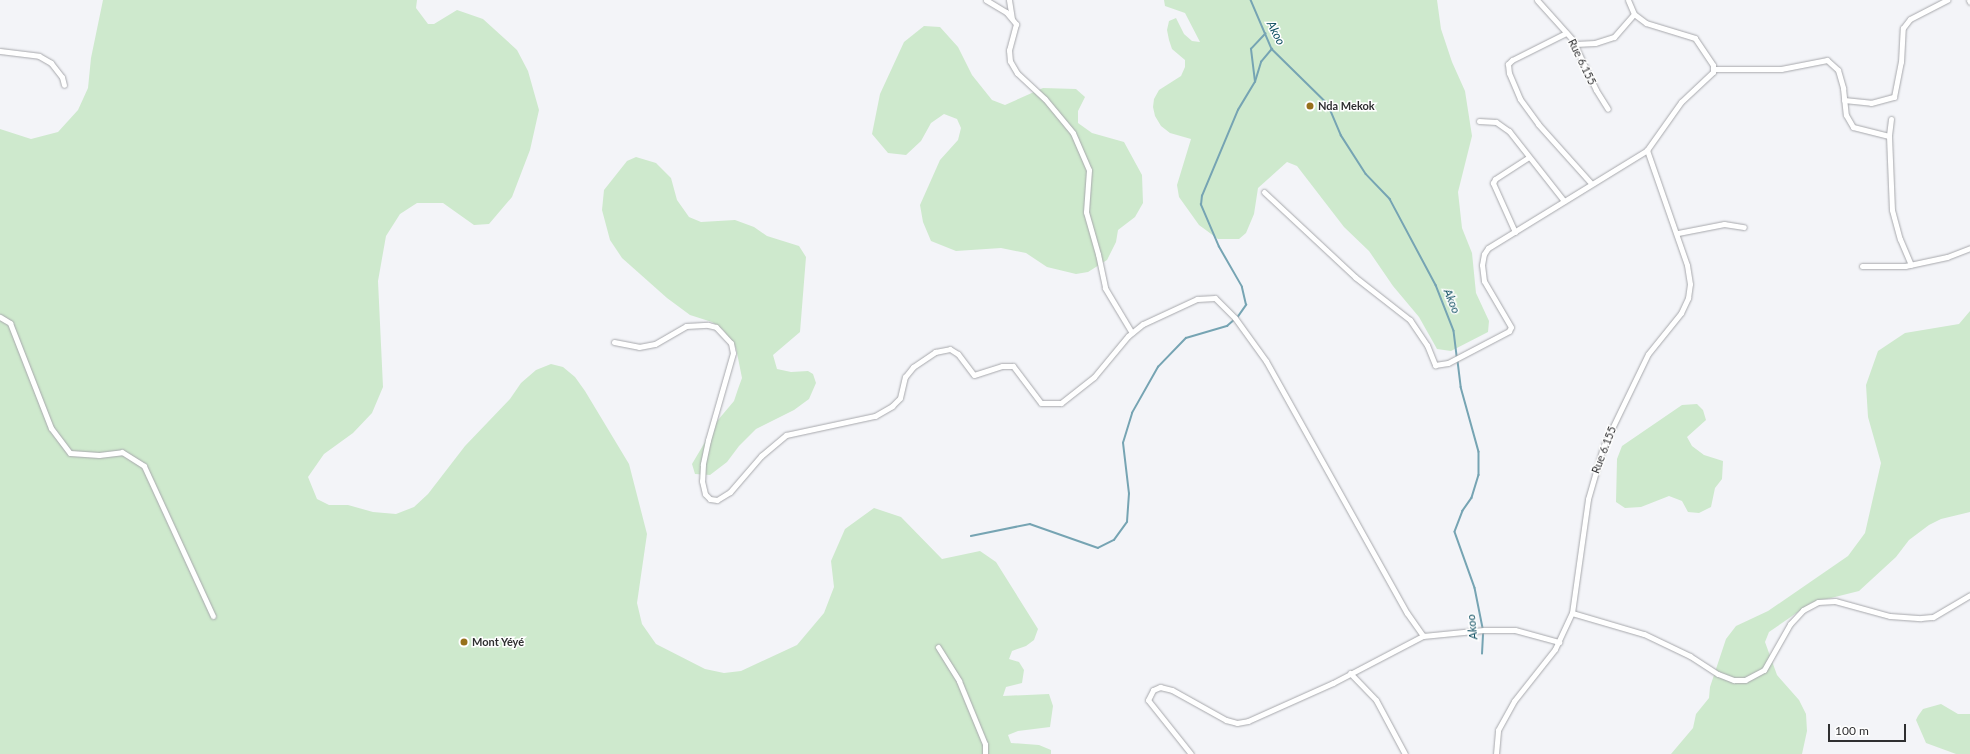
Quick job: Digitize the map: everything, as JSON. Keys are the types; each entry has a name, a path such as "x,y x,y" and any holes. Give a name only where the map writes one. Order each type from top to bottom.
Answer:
{"street":[{"path":"986,0 1012,18 1016,24 1009,50 1010,61 1016,74 1045,99 1073,133 1089,170 1086,212 1098,254 1105,288 1132,333"},
{"path":"1009,0 1012,18"},
{"name":"Rue 6.155","path":"1537,0 1575,44 1596,90 1608,109"},
{"path":"1628,0 1634,14 1646,23 1695,38 1714,69"},
{"path":"1844,100 1871,103 1894,98 1901,62 1900,37 1903,28 1910,19 1947,0"},
{"path":"1575,44 1595,42 1614,37 1634,14"},
{"path":"1566,33 1512,60 1508,64 1509,72 1520,98 1538,124 1591,183"},
{"path":"0,51 39,56 51,63 62,77 64,85"},
{"path":"1714,69 1781,69 1827,60 1838,70 1846,115 1853,127 1889,136"},
{"path":"1264,192 1355,278 1410,320 1427,345 1435,365 1448,362 1509,331 1511,327 1487,287 1482,265 1484,254 1488,248 1591,183 1647,150 1681,102 1710,76 1714,69"},
{"path":"1891,119 1889,136 1892,210 1900,239 1911,265"},
{"path":"1479,121 1496,122 1508,132 1564,201"},
{"name":"Rue 6.155","path":"1496,754 1498,730 1510,708 1558,642 1572,613 1588,499 1597,465 1619,412 1648,354 1681,313 1688,298 1690,284 1678,233 1647,150"},
{"path":"1515,232 1493,183 1494,179 1529,157"},
{"path":"1678,233 1724,224 1744,227"},
{"path":"1862,266 1911,265 1970,248"},
{"path":"614,342 639,347 655,344 686,326 708,325 716,327 731,343 733,353 708,440 703,464 702,482 704,494 710,499 717,500 730,492 761,456 786,435 875,416 892,406 900,398 905,378 913,367 935,352 950,349 958,354 974,375 1002,366 1013,366 1041,403 1050,405 1061,404 1082,388 1132,333 1157,316 1197,299 1215,298 1224,304 1266,361 1407,613 1423,636"},
{"path":"0,317 10,323 51,428 70,453 91,455 122,452 144,466 213,616"},
{"path":"1572,613 1644,634 1690,656 1718,674 1734,680 1745,680 1764,670 1790,624 1803,610 1818,602 1835,601 1890,616 1921,618 1934,617 1970,595"},
{"path":"1191,754 1148,700 1153,690 1160,688 1172,690 1226,720 1237,723 1248,721 1350,673 1423,636 1484,630 1515,630 1558,642"},
{"path":"938,647 959,681 985,744 985,754"},
{"path":"1350,673 1376,700 1405,754"}],"green space":[{"path":"103,0 417,0 416,8 428,24 434,24 457,10 483,19 517,50 528,71 539,110 530,150 512,197 489,224 474,225 443,203 417,203 400,214 386,236 378,281 383,387 372,413 353,433 324,454 308,477 317,499 329,505 348,505 373,512 396,514 414,507 428,494 465,446 510,399 521,383 536,370 551,364 563,367 575,377 585,391 629,464 647,534 637,603 642,624 656,644 705,669 724,673 741,671 797,645 824,613 834,587 831,561 845,529 874,508 901,517 942,559 980,551 996,562 1038,629 1034,640 1026,646 1012,651 1009,659 1019,662 1024,670 1022,683 1006,687 1003,696 1049,694 1053,706 1050,727 1018,731 1008,735 1011,743 1039,745 1051,750 1051,754 0,754 0,129 31,139 58,132 78,110 88,88 91,58"},
{"path":"1164,0 1437,0 1441,29 1452,62 1465,91 1472,136 1458,192 1462,228 1472,253 1476,293 1489,321 1488,332 1451,351 1437,349 1419,317 1393,286 1369,251 1344,227 1297,166 1287,162 1258,188 1254,214 1246,233 1239,239 1218,239 1199,225 1179,197 1177,185 1191,139 1170,133 1161,126 1155,116 1153,107 1154,99 1159,90 1181,76 1185,67 1185,60 1172,49 1167,30 1169,21 1176,18 1184,34 1192,41 1200,42 1185,13 1165,6"},
{"path":"924,26 940,27 958,47 972,75 992,100 1005,105 1043,88 1076,89 1085,97 1078,111 1078,123 1092,133 1124,142 1142,175 1143,203 1135,217 1118,230 1116,242 1107,260 1088,272 1076,274 1047,267 1026,253 1001,248 956,251 931,241 923,222 920,205 940,160 958,140 961,128 957,119 944,114 931,123 921,141 906,155 888,153 872,134 880,94 904,42"},
{"path":"636,157 656,163 671,178 677,200 689,217 701,222 735,220 754,227 767,236 799,246 806,257 800,332 773,355 777,369 791,372 808,371 813,374 816,383 809,399 794,410 756,429 739,446 727,462 710,475 695,474 692,464 718,420 734,401 742,378 736,348 723,330 712,322 690,315 667,298 622,258 610,240 602,210 604,190 627,161"},
{"path":"1970,311 1970,512 1941,519 1929,525 1909,540 1896,557 1859,591 1811,603 1769,632 1765,642 1777,675 1799,700 1806,714 1807,731 1802,754 1671,754 1693,728 1696,714 1709,698 1710,687 1726,639 1736,626 1768,611 1848,556 1865,533 1881,463 1868,417 1866,385 1878,351 1905,333 1959,324"},
{"path":"1697,404 1703,410 1706,420 1687,437 1692,446 1704,455 1723,461 1722,479 1715,488 1711,507 1699,513 1688,512 1682,501 1669,496 1641,507 1625,508 1616,502 1617,459 1622,446 1682,405"},
{"path":"1941,704 1958,714 1970,714 1970,754 1956,754 1926,743 1916,720 1923,709"}],"waterway":[{"name":"Akoo","path":"1251,0 1272,49 1328,104 1341,135 1366,174 1390,199 1436,285 1454,331 1457,357"},
{"path":"1237,318 1246,305 1242,287 1219,247 1201,205 1202,196 1238,110 1255,82 1251,49 1265,34"},
{"path":"1255,82 1261,62 1272,49"},
{"path":"971,536 1030,524 1098,548 1114,540 1127,522 1129,494 1123,443 1132,413 1158,367 1186,338 1227,326 1234,320"},
{"name":"Akoo","path":"1458,361 1461,387 1479,452 1479,475 1472,498 1463,511 1455,532 1475,588 1483,628"},
{"name":"Akoo","path":"1482,654 1483,632"}],"place":[{"name":"Nda Mekok","path":"1310,106"},
{"name":"Mont Yéyé","path":"464,642"}]}
